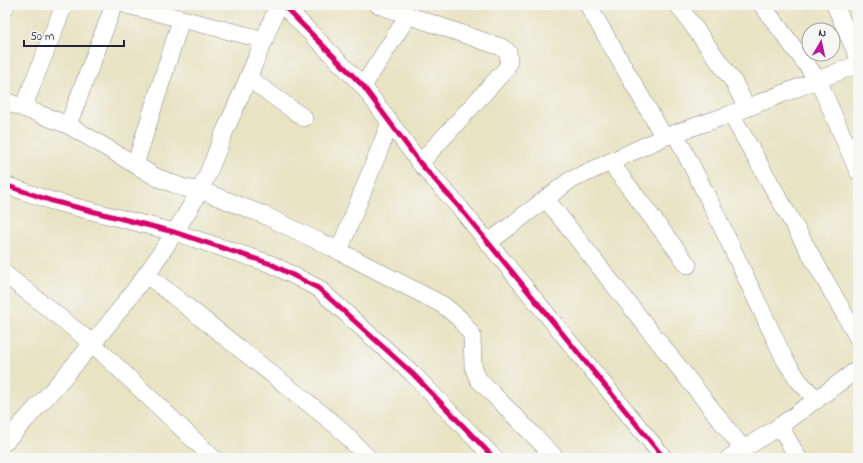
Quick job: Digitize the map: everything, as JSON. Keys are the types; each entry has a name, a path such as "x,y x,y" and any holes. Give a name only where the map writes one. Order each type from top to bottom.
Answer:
{"street":[{"path":"23,108 64,5"},
{"path":"68,125 114,5"},
{"path":"127,5 264,40"},
{"path":"5,442 65,377 146,274 174,232 200,190 278,5"},
{"path":"283,5 363,86 420,163 488,243 664,458"},
{"path":"378,5 403,11 508,52 509,61 506,69 420,163"},
{"path":"588,5 670,135 712,206 785,360 799,381 817,400"},
{"path":"678,5 733,81 748,108"},
{"path":"762,5 818,80 858,171"},
{"path":"835,5 858,57"},
{"path":"363,86 403,11"},
{"path":"135,164 181,20"},
{"path":"488,243 569,181 670,135 748,108 858,64"},
{"path":"248,78 304,118"},
{"path":"5,101 68,125 156,177 184,188 200,190 264,215 443,305 459,318 472,335 473,366 478,379 556,458"},
{"path":"731,114 858,338"},
{"path":"339,252 390,123"},
{"path":"610,162 688,265"},
{"path":"5,185 52,201 174,232 272,264 318,288 414,374 494,458"},
{"path":"546,198 744,450"},
{"path":"146,274 337,426 368,458"},
{"path":"6,277 92,342 213,458"},
{"path":"729,458 744,450 817,400 856,376"},
{"path":"780,426 798,458"}],"cycle path":[{"path":"283,5 363,86 420,163 460,208 664,458"},
{"path":"5,185 52,201 174,232 271,264 318,288 413,374 494,458"}]}
